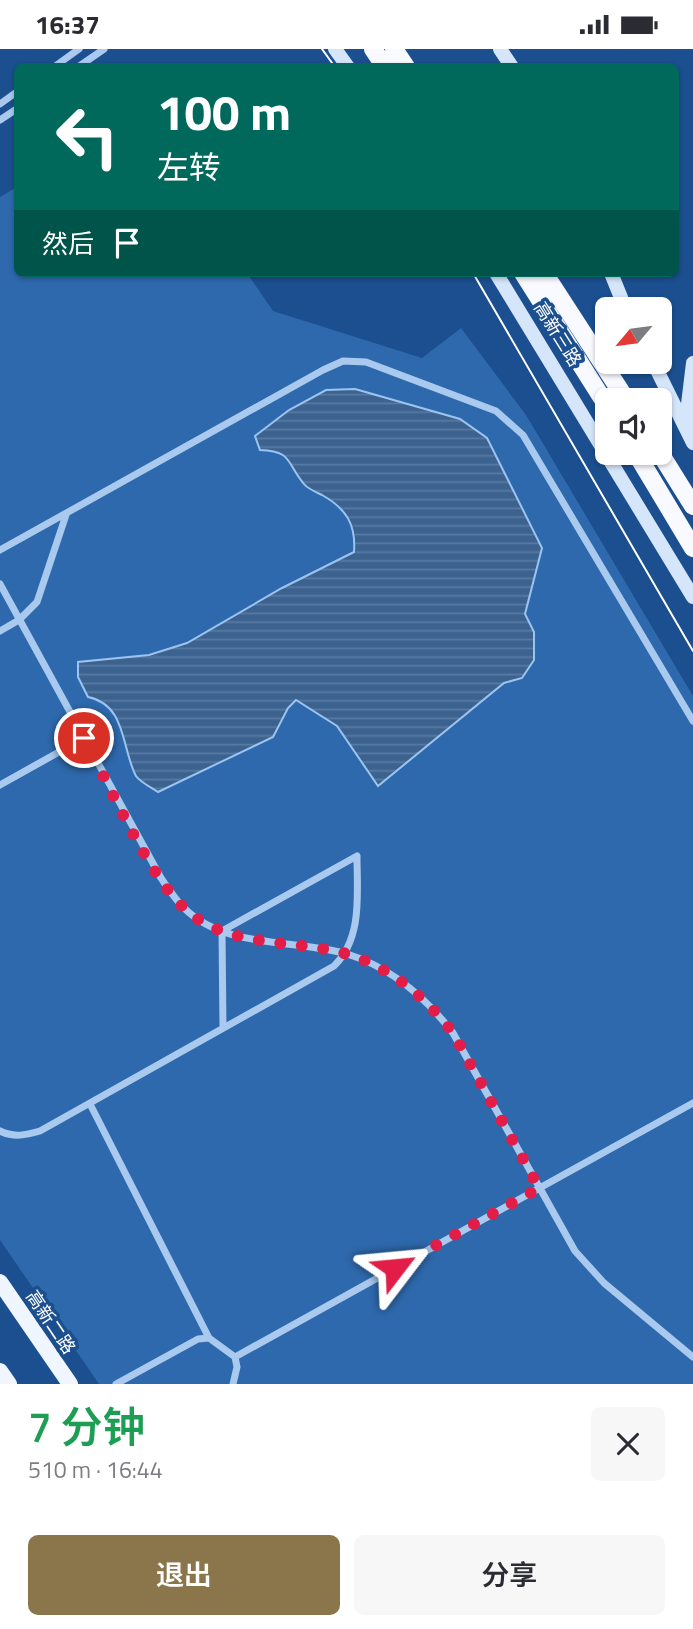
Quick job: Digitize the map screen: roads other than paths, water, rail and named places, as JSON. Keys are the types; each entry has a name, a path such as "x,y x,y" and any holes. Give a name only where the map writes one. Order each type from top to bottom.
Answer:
{"highway":[{"name":"高新三路","path":"526,277 596,388"},
{"name":"高新三路","path":"547,277 619,388"},
{"path":"643,465 693,548"},
{"path":"667,465 693,506"}],"main road":[{"name":"高新三路","path":"498,277 693,597"},
{"path":"613,277 621,297"},
{"path":"693,363 688,404 693,431"},
{"path":"659,375 693,443"},
{"name":"高新二路","path":"0,1282 69,1384"},
{"path":"0,1371 9,1384"}],"street":[{"path":"60,63 79,49"},
{"path":"84,63 104,49"},
{"path":"0,550 323,370 343,361 376,366 437,392 496,411 523,435 693,721"},
{"path":"0,631 19,620 37,602 66,514"},
{"path":"0,584 161,878 185,909 222,931 347,954 389,974 435,1010 453,1033 575,1251 590,1269 693,1357"},
{"path":"0,785 84,738"},
{"path":"0,1132 9,1136 24,1136 90,1104 334,966 347,954 356,908 357,856 222,931"},
{"path":"222,931 223,1028"},
{"path":"235,1357 693,1103"},
{"path":"90,1104 209,1338 235,1357 237,1367 233,1384"},
{"path":"116,1384 198,1339 209,1338"}],"tram line":[{"path":"322,49 332,63"},
{"path":"475,277 693,651"}]}
